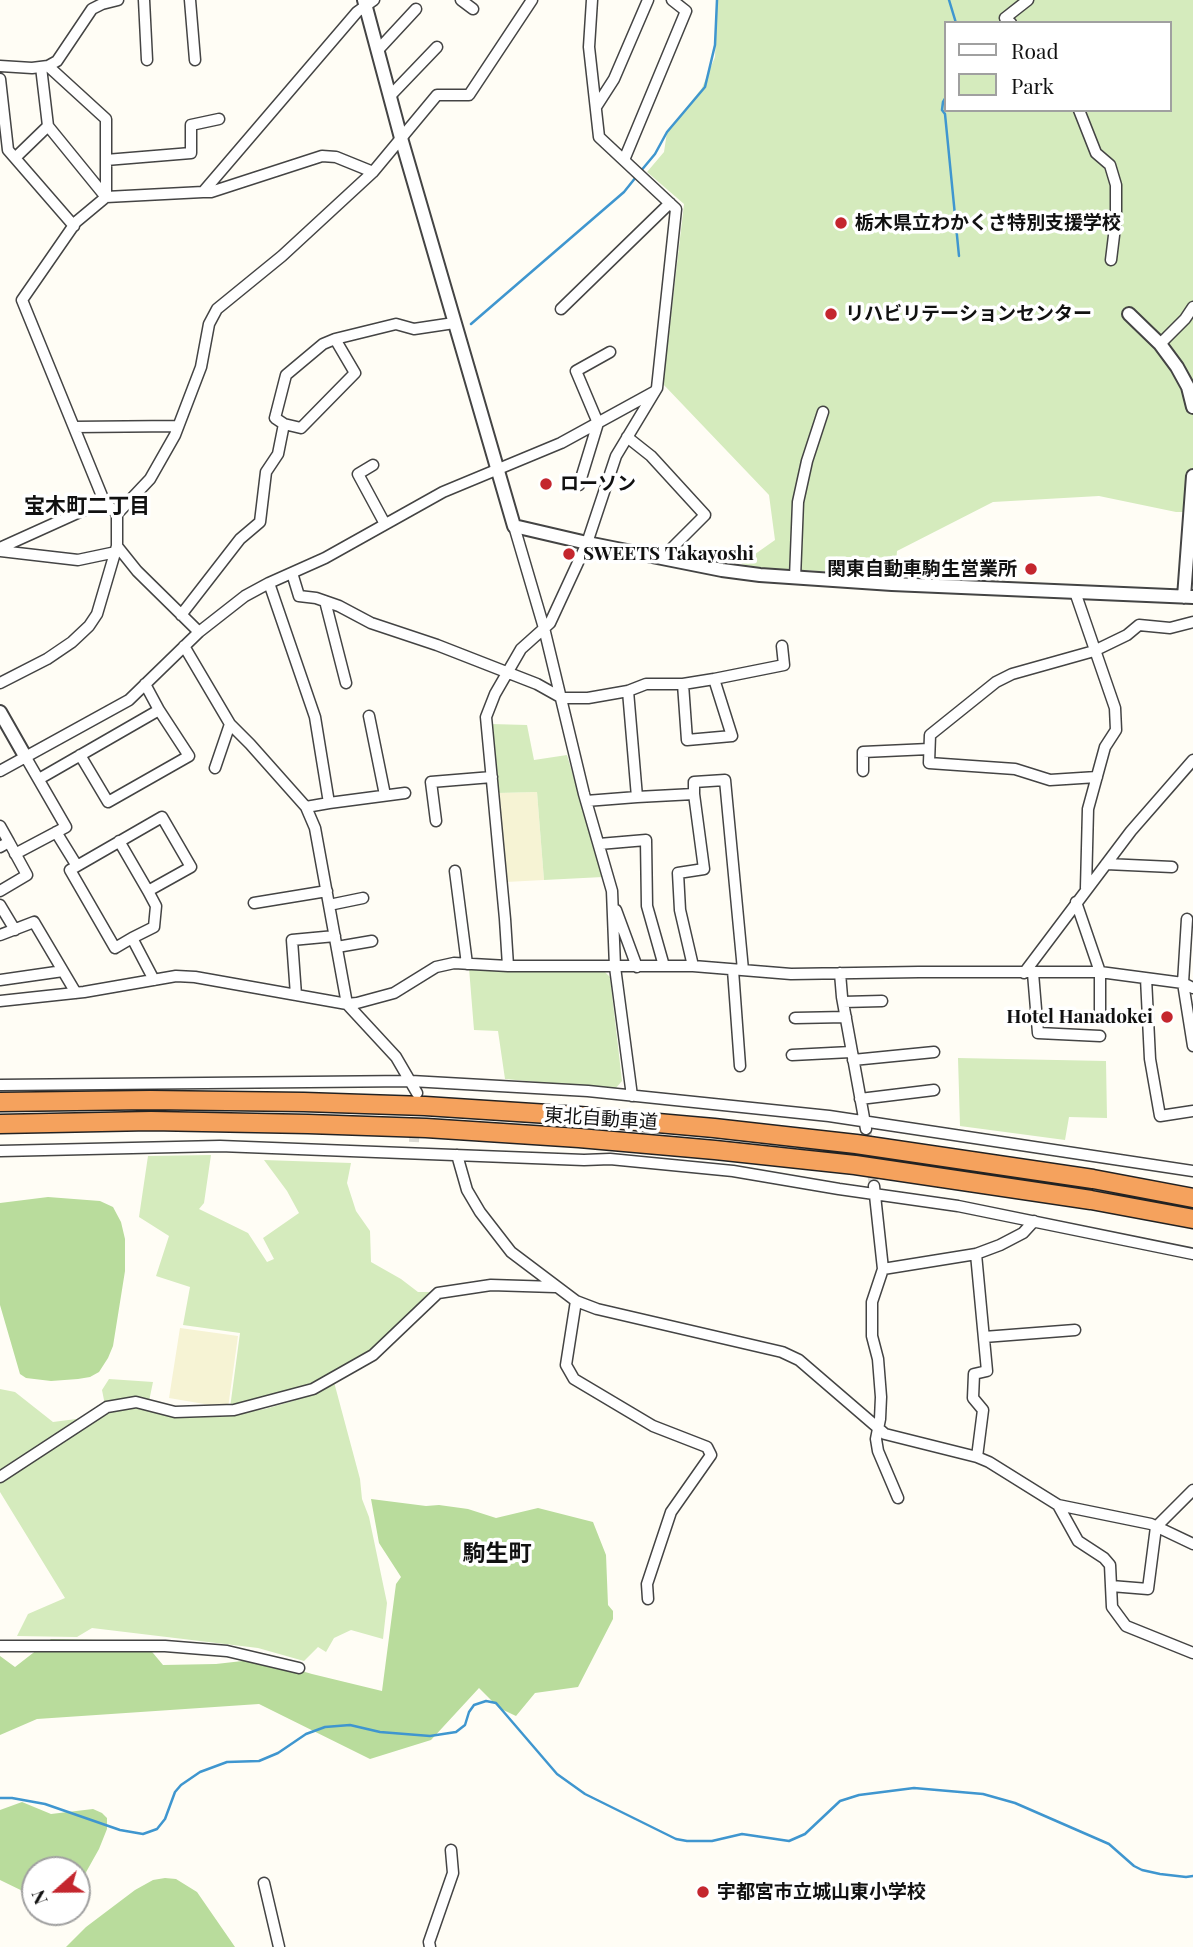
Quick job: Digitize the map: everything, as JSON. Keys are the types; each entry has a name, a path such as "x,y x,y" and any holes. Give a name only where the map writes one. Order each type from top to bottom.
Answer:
{"highway":[{"name":"東北自動車道","path":"0,1102 304,1102 425,1106 579,1116 856,1144 1042,1171 1193,1198"},
{"name":"東北自動車道","path":"0,1124 151,1121 308,1124 579,1138 855,1165 1078,1198 1193,1219"}],"street":[{"path":"0,66 45,67 57,61 92,5 118,0"},
{"path":"144,0 147,60"},
{"path":"190,0 195,60"},
{"path":"461,0 473,9"},
{"path":"0,683 47,659 72,642 97,614 116,549 117,514 150,478 178,426 201,367 209,324 217,309 282,256 373,172 437,96 468,95 532,0"},
{"path":"508,966 486,717 495,694 521,649 550,622 587,543 616,456 657,388 676,209 599,137 589,47 592,0"},
{"path":"596,107 614,79 648,0"},
{"path":"624,160 686,11 672,0"},
{"path":"1007,21 1004,19 1028,0"},
{"path":"203,192 356,12 368,2 401,138 544,628 586,801 612,891 615,967 632,1096"},
{"path":"378,50 416,9"},
{"path":"390,96 437,47"},
{"path":"45,67 48,126 106,197"},
{"path":"45,67 106,119 106,197"},
{"path":"0,79 8,150 74,226"},
{"path":"1080,112 1096,153 1110,165 1115,185 1116,219 1111,260"},
{"path":"106,160 191,153 191,125 219,119"},
{"path":"15,158 48,126"},
{"path":"117,514 104,501 22,300 74,226 106,197 211,192 322,156 337,157 373,172"},
{"path":"561,309 670,204"},
{"path":"1160,344 1185,319 1193,306"},
{"path":"1129,314 1160,344 1183,376 1193,407"},
{"path":"335,339 355,373 301,428 284,424 275,418 286,375 323,344 335,339 396,324 414,329 454,323"},
{"path":"579,485 598,423 576,372 610,352"},
{"path":"0,771 129,700 199,632 245,596 325,558 443,492 561,443 654,392"},
{"path":"796,578 798,502 807,461 823,412"},
{"path":"181,615 240,539 260,522 266,472 278,454 284,424"},
{"path":"74,427 178,426"},
{"path":"627,437 651,456 705,515 662,558"},
{"path":"373,465 358,474 385,524"},
{"path":"514,526 722,570 796,578 1189,597 1193,476"},
{"path":"0,549 104,501"},
{"path":"0,549 78,560 116,549"},
{"path":"116,549 199,632"},
{"path":"292,573 299,596 316,598 339,606 371,623 438,645 537,684 562,698 588,698 628,691 646,684 683,684 784,665 782,646"},
{"path":"269,583 315,717 329,803"},
{"path":"1075,592 1115,708 1116,730 1105,747 1088,809 1086,888"},
{"path":"325,601 346,683"},
{"path":"1097,777 1050,780 1015,769 929,763 930,735 996,682 1012,674 1094,651 1127,635 1139,625 1170,628 1193,622"},
{"path":"184,646 230,724 306,807 315,828 347,1004 396,1057 417,1093"},
{"path":"683,684 687,740 732,736 714,679"},
{"path":"80,755 108,802 189,756 145,684"},
{"path":"628,691 637,797"},
{"path":"38,779 159,710"},
{"path":"0,712 66,827 15,854"},
{"path":"369,716 385,795"},
{"path":"215,768 230,724"},
{"path":"863,771 863,752 929,749"},
{"path":"1100,1036 1038,1033 1028,973 1086,888 1193,760"},
{"path":"436,821 431,782 492,777"},
{"path":"693,966 680,910 678,873 704,869 694,782 725,780 738,970 740,1066"},
{"path":"306,807 405,793"},
{"path":"586,801 694,794"},
{"path":"119,841 156,906 154,927 115,948 71,870 119,841 162,817 191,867 148,891"},
{"path":"0,826 4,845 15,854 27,875 0,891"},
{"path":"56,832 77,866"},
{"path":"599,844 646,840 648,906 664,966"},
{"path":"1106,864 1172,867"},
{"path":"455,872 467,964"},
{"path":"254,903 327,891"},
{"path":"329,905 363,898"},
{"path":"613,902 637,967"},
{"path":"1076,902 1100,972 1100,1012"},
{"path":"0,905 15,930"},
{"path":"1187,919 1188,986 1193,1046"},
{"path":"0,935 34,922 76,993"},
{"path":"132,939 153,980"},
{"path":"296,995 292,940 372,941"},
{"path":"0,1001 76,993 176,976 347,1004 394,993 436,967 454,963 508,966 693,966 791,974 1100,972 1188,986"},
{"path":"0,980 63,971"},
{"path":"840,973 865,1125"},
{"path":"1146,978 1150,1059 1160,1116 1193,1111"},
{"path":"843,1002 882,1000"},
{"path":"795,1018 846,1017"},
{"path":"792,1055 852,1056 934,1052"},
{"path":"0,1085 411,1081 588,1091 830,1116 865,1125 1193,1171"},
{"path":"860,1099 934,1090"},
{"path":"0,1150 220,1146 414,1147 457,1154 584,1160 610,1158 874,1190 1193,1254"},
{"path":"457,1154 467,1190 480,1212 511,1252 576,1301 597,1309 782,1352 799,1360 885,1434 977,1457 1058,1504 1156,1527 1193,1544"},
{"path":"874,1190 883,1269 872,1302 872,1336 878,1360 881,1398 876,1440 898,1498"},
{"path":"883,1269 976,1254 1023,1233 1034,1222"},
{"path":"976,1254 988,1371 974,1374 973,1398 983,1409 977,1457"},
{"path":"0,1477 107,1407 136,1402 175,1412 234,1410 313,1389 373,1355 438,1293 491,1285 556,1287"},
{"path":"576,1301 566,1366 574,1379 653,1426 707,1447 711,1455 671,1512 647,1584 648,1599"},
{"path":"984,1337 1075,1330"},
{"path":"1111,1586 1149,1589 1156,1527 1193,1490"},
{"path":"1058,1504 1078,1541 1110,1565 1112,1607 1126,1626 1193,1653"},
{"path":"0,1646 178,1647 228,1651 299,1668"},
{"path":"429,1947 453,1873 451,1850"},
{"path":"264,1883 279,1947"}],"shaded area":[{"path":"537,792 544,880 506,882 497,793"},
{"path":"180,1328 238,1336 228,1408 169,1398"}],"green space":[{"path":"717,0 1193,0 1193,512 1176,512 1099,496 993,502 897,551 895,575 762,568 741,564 775,540 769,495 663,384 684,204 647,172 664,152 667,132 702,88 715,57"},
{"path":"491,724 527,725 534,760 567,755 603,877 544,880 537,792 497,793"},
{"path":"469,968 604,971 610,977 622,1081 615,1089 505,1079 498,1031 474,1030"},
{"path":"958,1058 1106,1061 1107,1118 1069,1117 1065,1140 960,1126"},
{"path":"211,1155 204,1203 199,1209 248,1233 267,1262 274,1259 263,1238 299,1213 287,1191 264,1160 351,1163 347,1183 356,1211 370,1231 371,1262 418,1292 433,1292 364,1360 325,1380 230,1408 240,1333 183,1325 190,1287 156,1276 169,1236 139,1217 148,1156"},
{"path":"48,1197 100,1201 113,1207 121,1222 125,1239 125,1271 113,1346 99,1372 90,1377 51,1381 26,1378 20,1374 0,1305 0,1203"},
{"path":"109,1379 153,1382 148,1406 238,1413 293,1401 334,1382 360,1479 362,1499 369,1517 387,1603 383,1639 351,1630 334,1638 326,1652 318,1647 304,1661 258,1648 92,1628 77,1637 17,1636 28,1614 65,1598 0,1492 0,1389 15,1392 53,1422 107,1415 102,1390"},
{"path":"371,1499 468,1509 496,1518 538,1508 593,1522 606,1555 608,1605 613,1611 613,1619 578,1687 535,1693 516,1716 499,1708 479,1688 431,1740 370,1759 259,1704 37,1719 0,1735 0,1656 15,1667 51,1639 143,1641 163,1665 216,1664 260,1659 382,1691 396,1584 401,1577 379,1543"},
{"path":"22,1802 51,1814 93,1809 107,1818 107,1829 91,1863 91,1856 21,1856 21,1890 0,1880 0,1810"},
{"path":"176,1879 197,1892 235,1947 66,1947 86,1927 91,1926 91,1923 135,1890 153,1880"}],"waterway":[{"path":"640,172 655,154 667,132 705,87 715,45 717,0"},
{"path":"949,0 955,21"},
{"path":"944,100 942,110 945,114 959,256"},
{"path":"471,324 624,192 636,177"},
{"path":"0,1798 45,1804 120,1830 143,1834 157,1829 165,1819 175,1792 200,1772 227,1762 259,1761 278,1753 306,1734 325,1727 350,1725 380,1732 430,1736 456,1732 465,1725 474,1705 486,1701 496,1703 557,1774 585,1794 676,1839 712,1841 742,1834 789,1841 805,1834 840,1801 859,1795 914,1788 983,1794 1015,1803 1109,1844 1142,1870 1193,1876"}],"tunnel":[{"path":"414,1142 416,1104"},
{"path":"866,1129 874,1186"}],"place":[{"name":"栃木県立わかくさ特別支援学校","path":"841,223"},
{"name":"リハビリテーションセンター","path":"831,314"},
{"name":"ローソン","path":"546,484"},
{"name":"SWEETS Takayoshi","path":"569,554"},
{"name":"関東自動車駒生営業所","path":"1031,569"},
{"name":"Hotel Hanadokei","path":"1167,1017"},
{"name":"宇都宮市立城山東小学校","path":"703,1892"}],"district":[{"name":"宝木町二丁目","path":"87,506"},
{"name":"駒生町","path":"497,1554"}]}
